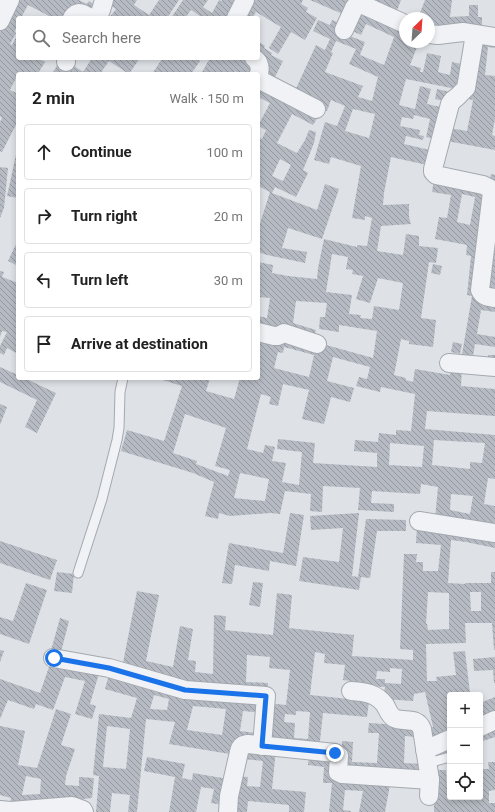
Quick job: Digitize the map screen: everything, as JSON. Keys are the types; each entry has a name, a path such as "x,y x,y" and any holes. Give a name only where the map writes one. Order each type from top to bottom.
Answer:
{"street":[{"path":"0,21 10,0"},
{"path":"98,16 104,0"},
{"path":"237,16 245,0"},
{"path":"344,30 357,4 361,4 399,21"},
{"path":"74,16 79,12 89,16"},
{"path":"435,35 463,32 495,37"},
{"path":"475,34 466,88 450,104 433,172 436,175 483,185 491,189 492,192 480,290 485,296 495,298"},
{"path":"256,60 260,66 260,72"},
{"path":"260,79 316,109"},
{"path":"260,332 274,336 284,333 317,344"},
{"path":"449,363 495,366"},
{"path":"419,521 495,533"},
{"path":"54,658 109,668 185,690 266,696 262,746"},
{"path":"351,691 366,692 376,697 385,705 390,714 394,717 418,723 422,729 428,772"},
{"path":"483,726 495,720"},
{"path":"228,812 229,796 240,747 248,744 335,753 339,756 338,772 342,774 428,772"},
{"path":"428,772 447,744"},
{"path":"0,810 11,811 72,806 83,810 84,812"}],"lane":[{"path":"78,573 102,499 117,440 119,428 120,392 123,380"},
{"path":"428,772 447,759"}],"building":[{"path":"13,0 79,0 87,4 89,1 97,6 92,16 72,5 67,16 49,16 28,5 22,16 16,16 16,28 14,32 16,33 10,44 12,45 16,38 16,60 41,60 45,62 39,72 16,72 16,78 10,90 16,93 16,125 2,152 0,151 0,122 2,118 0,116 0,32"},
{"path":"108,0 137,0 134,5 149,15 159,0 179,0 168,16 111,16 116,9 107,3"},
{"path":"183,0 208,0 203,7 212,13 219,0 237,0 228,16 200,16 191,10 186,16 172,16"},
{"path":"250,0 303,0 301,4 308,8 306,12 317,18 305,40 291,32 278,54 269,48 281,27 256,12 253,16 241,16"},
{"path":"310,0 351,0 345,15"},
{"path":"368,0 401,0 396,13"},
{"path":"425,0 452,0 450,17 469,16 469,5 478,5 478,17 482,17 482,27 435,26 435,12 420,12"},
{"path":"359,6 399,25 399,48 417,48 410,65 421,68 420,72 423,72 427,53 441,56 438,72 450,75 452,62 466,65 461,90 406,79 399,105 415,109 420,86 431,89 427,104 445,108 438,140 426,137 430,119 414,115 413,119 402,117 400,126 420,130 419,135 424,136 423,140 406,136 404,144 430,150 427,165 391,157 383,205 409,204 409,217 411,224 381,226 377,251 403,255 406,234 419,236 419,246 438,248 436,263 429,262 421,318 436,320 433,347 409,344 409,341 401,339 394,375 406,378 406,380 413,382 415,369 450,375 451,367 462,368 461,386 495,389 495,416 427,411 425,429 495,435 495,479 488,478 484,504 495,506 495,529 435,519 438,487 421,484 420,494 372,491 371,503 394,504 394,512 358,510 360,488 323,486 322,512 310,511 311,494 285,491 280,514 271,513 230,516 219,513 218,519 205,516 214,482 193,473 121,451 127,430 164,441 182,386 162,380 209,380 206,391 234,399 239,380 260,380 260,337 319,343 373,358 377,331 339,325 339,332 319,329 320,317 325,317 327,303 296,301 293,323 316,330 313,340 260,327 260,316 267,318 270,298 260,297 260,262 273,265 272,273 317,279 324,239 357,247 357,245 367,246 372,218 365,216 365,220 352,218 361,166 331,157 329,164 314,160 325,122 337,126 345,106 331,100 327,111 293,95 316,45 325,50 330,39 313,31 318,20 330,25 332,20 344,25 340,32 365,42 360,55 384,65 394,37 366,24 361,35 348,29","holes":["336,41 356,49 349,64 378,77 372,101 358,97 363,86 325,72","353,109 375,114 369,138 345,131","332,254 348,257 346,269 353,270 352,274 363,276 356,299 370,303 378,278 403,283 399,310 374,306 372,319 360,318 361,315 349,314 352,295 326,292","284,347 314,355 309,377 274,368 278,352 283,353","333,357 370,367 367,379 359,377 356,386 380,392 381,387 415,394 411,431 396,430 396,435 379,433 378,442 355,440 354,451 377,453 377,467 313,463 315,443 278,439 277,449 302,452 299,485 282,482 286,463 272,461 275,447 265,445 263,453 247,449 261,394 271,397 269,404 278,406 283,384 309,390 302,419 324,424 331,397 350,402 354,388 327,381","185,414 226,428 215,466 230,470 228,476 196,464 197,461 173,453","434,440 485,443 482,463 470,462 470,469 432,465","390,443 424,446 422,467 389,465","240,473 269,479 265,501 234,498","451,494 473,496 470,514 450,510"]},
{"path":"477,38 495,40 495,48 488,47 485,75 495,76 495,119 492,135 495,136 495,150 447,141 449,128 467,131 473,100 469,99"},
{"path":"260,42 265,46 264,48 272,53 271,55 283,61 273,81 261,75 268,62 260,57"},
{"path":"91,60 139,60 130,72 126,72 109,61 101,72 83,72"},
{"path":"161,60 200,61 192,72 153,72"},
{"path":"209,60 249,60 253,64 252,72 202,72"},
{"path":"59,62 70,63 83,72 53,72"},
{"path":"260,83 318,117 313,125 292,114 277,143 297,153 309,130 316,132 314,143 303,170 308,173 296,197 275,187 272,193 317,210 325,184 339,189 322,239 288,228 282,248 307,252 305,263 260,253 260,224 270,192 260,187 260,138 262,139 266,130 260,127 260,122 270,103 260,98","holes":["280,159 291,165 283,181 272,176"]},
{"path":"437,89 450,92 448,102 435,99"},
{"path":"16,155 16,198 7,196"},
{"path":"0,167 8,168 4,208 0,218"},
{"path":"491,174 495,175 495,184 489,183"},
{"path":"434,179 491,190 477,296 495,299 495,312 481,310 477,334 495,337 495,347 475,344 472,362 461,360 472,296 467,295 471,256 466,255 467,245 435,239 439,217 447,218 451,195 432,192","holes":["462,194 475,197 470,225 457,222"]},
{"path":"495,198 495,292 481,289"},
{"path":"16,244 16,265 8,261"},
{"path":"433,264 442,266 440,275 431,273"},
{"path":"0,271 4,272 2,277 16,282 16,353 7,348 4,355 0,353 0,346 7,332 2,331 0,337"},
{"path":"453,342 462,344 460,354 451,352"},
{"path":"488,355 495,355 495,363 488,363"},
{"path":"0,367 16,374 16,380 28,380 56,393 37,433 25,427 37,400 0,382"},
{"path":"0,404 7,407 0,425"},
{"path":"290,513 304,515 296,566 270,561 269,571 235,565 232,584 222,583 229,543 283,553"},
{"path":"359,513 352,576 358,577 366,519 406,520 406,531 377,531 370,578 361,577 359,590 299,581 303,557 339,562 343,528 311,530 310,516"},
{"path":"417,525 495,536 495,548 451,540 448,583 491,583 491,572 495,572 495,650 492,623 465,623 466,643 426,644 427,681 437,681 436,677 456,675 453,652 465,651 470,692 447,692 447,738 427,743 424,729 433,727 425,692 414,694 413,701 383,699 385,687 351,685 351,681 343,680 345,665 324,663 325,654 315,652 310,695 369,701 367,717 323,713 319,750 264,745 267,703 286,705 290,670 269,668 270,657 247,655 246,682 268,683 268,693 224,691 122,668 137,591 159,595 146,661 173,667 180,626 193,629 188,660 196,661 195,672 213,674 214,615 226,616 225,630 273,635 277,593 292,595 289,628 354,635 352,656 413,660 413,650 400,649 404,554 417,554 416,562 423,562 423,571 438,571 441,545 416,543","holes":["428,592 449,593 449,629 428,630 426,624","470,592 481,592 481,611 471,611","390,668 402,669 401,684 385,683 385,679 376,679 377,671 390,672","296,711 310,712 308,739 294,738 295,723 284,722 285,714 296,715"]},
{"path":"0,541 57,560 50,580 0,563"},
{"path":"57,572 74,574 72,593 54,591"},
{"path":"253,582 263,583 260,607 249,605"},
{"path":"26,583 47,590 29,644 0,634 0,617 13,621"},
{"path":"60,618 69,621 60,656 50,654"},
{"path":"0,650 4,651 0,662"},
{"path":"495,657 494,683 493,670 474,671 473,659"},
{"path":"51,661 100,670 90,704 96,706 92,719 75,714 85,681 65,677 53,710 36,704 34,709 8,700 0,719 0,679 40,693"},
{"path":"110,671 263,699 262,713 243,711 240,731 263,734 236,755 169,744 175,722 146,719 137,812 128,812 130,795 112,793 110,812 96,812 99,776 93,775 99,714 131,718 137,698 105,689","holes":["154,695 169,699 167,710 150,709","193,706 226,709 222,735 187,730","107,726 130,729 126,769 103,767"]},
{"path":"495,697 495,714 483,718 483,702"},
{"path":"56,709 71,714 61,745 75,749 66,776 65,785 79,786 79,777 94,778 92,798 10,807 11,798 0,795 0,726 25,731 18,765 37,768","holes":["26,776 41,779 40,794 22,795"]},
{"path":"369,723 416,726 416,737 405,736 404,763 423,764 422,776 341,772 342,741 353,742 352,762 377,763 379,733 368,733"},
{"path":"495,724 495,737 483,741 483,728"},
{"path":"447,744 447,754 444,755 441,746"},
{"path":"244,746 276,749 272,789 306,792 304,812 289,812 289,805 248,801 247,812 234,812 237,776 248,777 247,786 260,787 263,761 243,759"},
{"path":"309,753 335,756 333,776 391,779 385,812 359,812 363,791 345,790 343,810 351,812 329,812 332,783 323,783 324,767 308,765"},
{"path":"147,757 185,764 182,778 192,780 193,773 228,779 223,805 211,803 214,789 201,787 196,812 169,812 175,777 144,771"},
{"path":"488,762 495,762 495,790 489,791 489,803 495,803 495,812 434,812 434,770 446,770 447,800 483,800 483,769 489,769"}],"route":[{"path":"54,658 109,668 185,690 266,696 262,746 335,753"}]}
